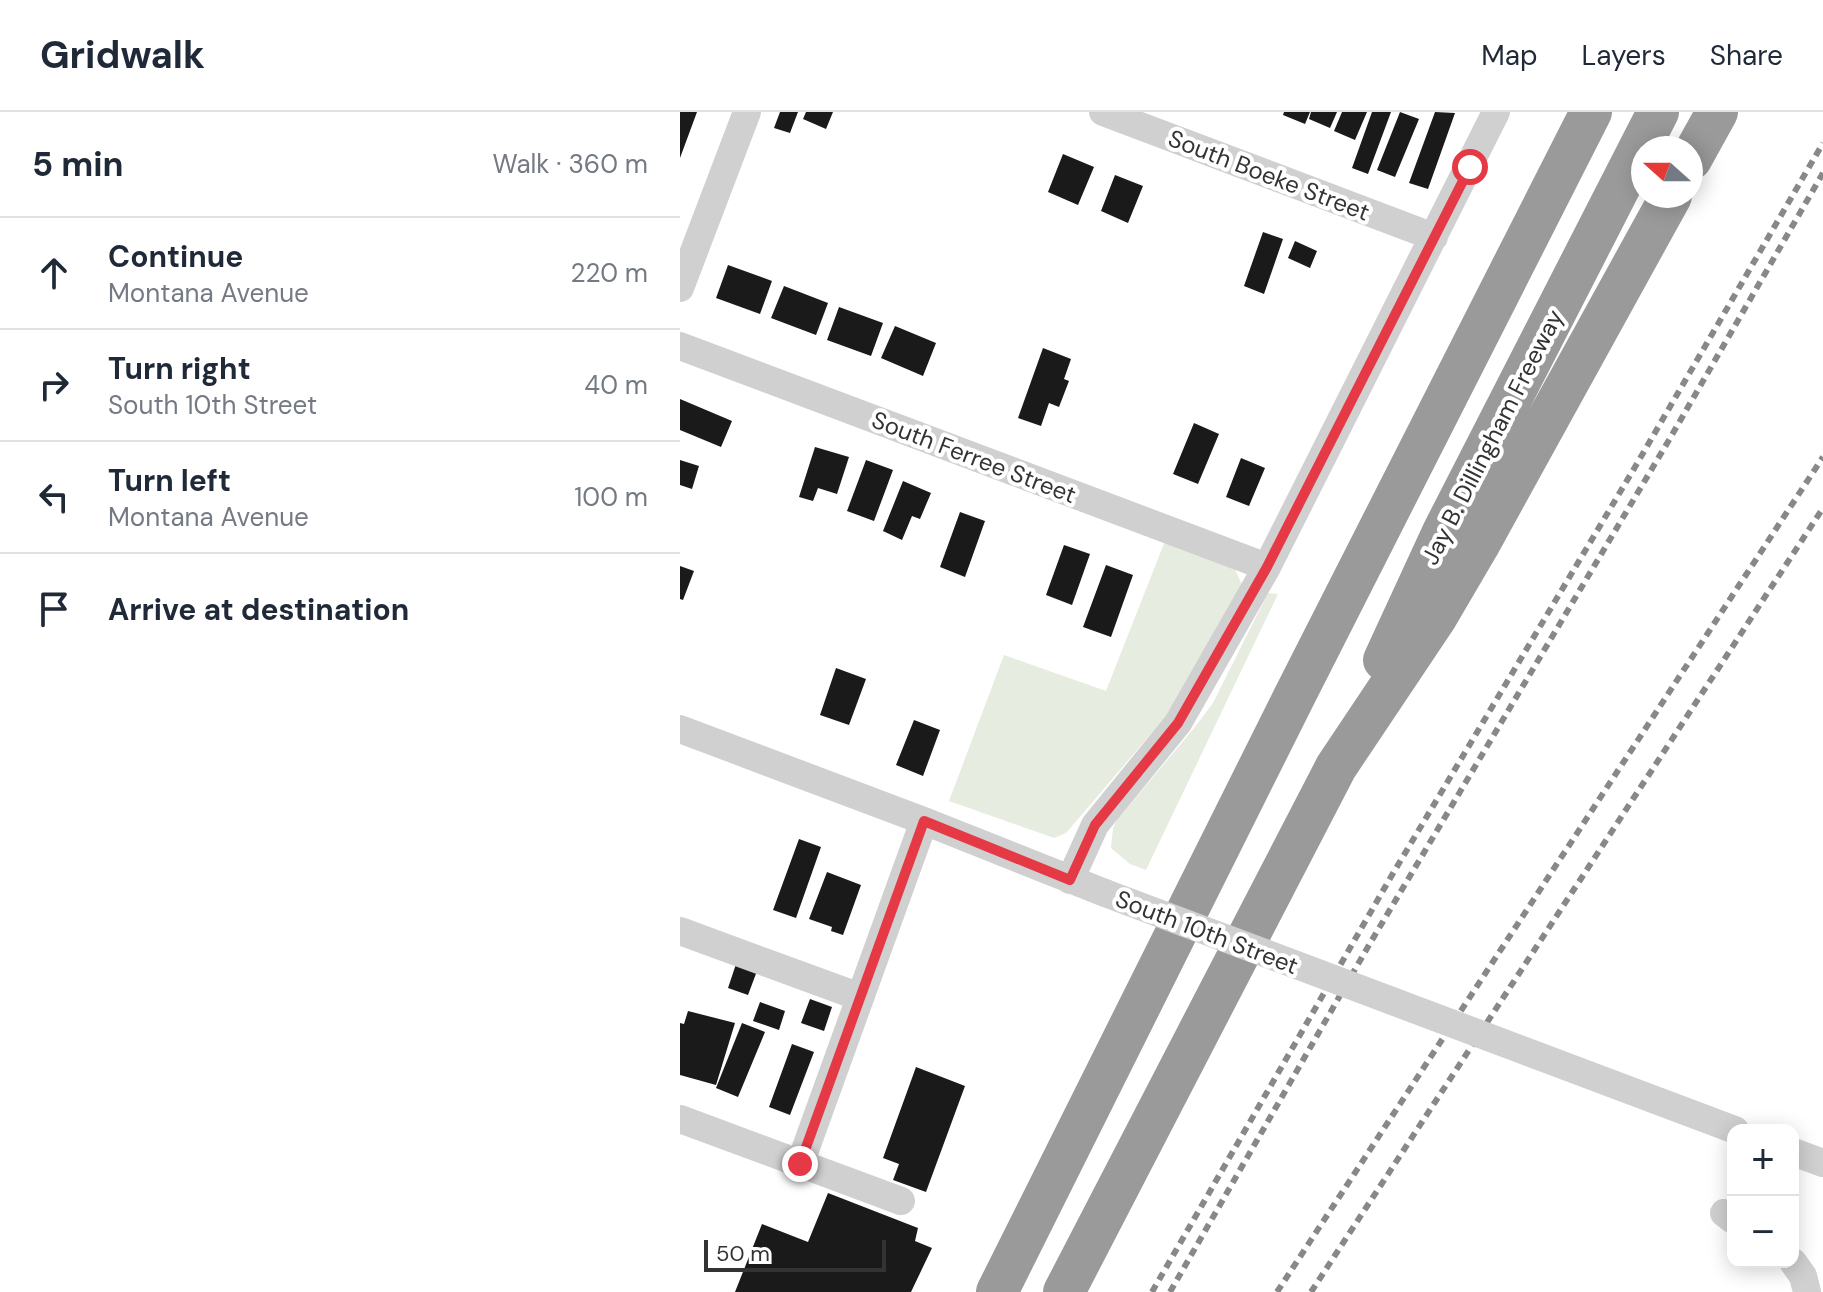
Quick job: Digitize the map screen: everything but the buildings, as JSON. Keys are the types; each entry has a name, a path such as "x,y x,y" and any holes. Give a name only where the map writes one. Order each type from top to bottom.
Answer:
{"highway":[{"path":"997,1292 1591,112"},
{"name":"Jay B. Dillingham Freeway","path":"1336,767 1443,532 1658,112"},
{"path":"1703,137 1717,112"},
{"path":"1064,1292 1336,767 1437,616 1664,208"}],"street":[{"path":"680,288 747,112"},
{"name":"South Boeke Street","path":"1103,112 1434,237"},
{"path":"1070,880 1095,825 1178,723 1267,567 1496,112"},
{"name":"South Ferree Street","path":"680,346 1267,567"},
{"name":"South 10th Street","path":"680,729 1070,880 1727,1127"},
{"path":"800,1164 924,821"},
{"path":"680,931 860,997"},
{"path":"680,1119 901,1201"},
{"path":"1799,1154 1823,1163"},
{"path":"1797,1268 1807,1292"}],"shaded area":[{"path":"1165,541 1234,567 1243,587 1179,701 1066,833 1054,838 949,801 1004,655 1106,691"},
{"path":"1268,593 1278,594 1146,870 1130,864 1111,848 1117,820 1213,703"}],"railway":[{"path":"1152,1292 1392,875 1823,143"},
{"path":"1170,1292 1369,945 1669,440 1823,173"},
{"path":"1277,1292 1823,457"},
{"path":"1311,1292 1823,508"}],"route":[{"path":"800,1164 924,821 1070,880 1095,825 1178,723 1267,567 1470,167"}]}
